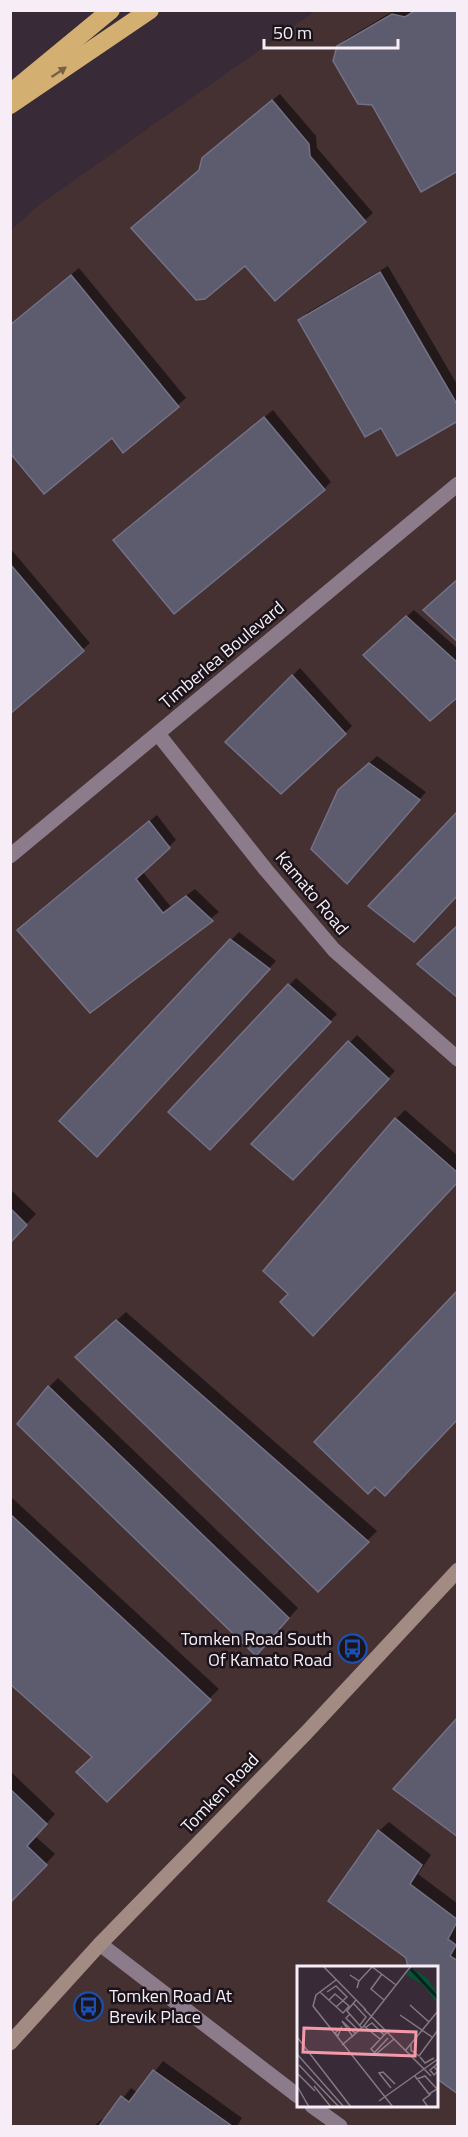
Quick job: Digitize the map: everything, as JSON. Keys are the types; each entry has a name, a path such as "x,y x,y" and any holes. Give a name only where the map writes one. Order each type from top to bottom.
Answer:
{"highway":[{"path":"10,93 111,10"},
{"path":"10,105 150,10"}],"main road":[{"name":"Tomken Road","path":"10,2043 100,1944 306,1733 458,1570"}],"street":[{"name":"Timberlea Boulevard","path":"10,856 458,484"},
{"name":"Kamato Road","path":"158,734 266,870 334,950 458,1059"},
{"path":"100,1944 297,2095"},
{"path":"313,2107 340,2127"}],"shaded area":[{"path":"315,11 457,11 457,2126 11,2126 11,230 39,205"}],"building":[{"path":"416,10 458,10 458,171 421,192 372,105 358,104 333,61 337,46 392,14 405,17"},
{"path":"272,100 309,144 310,156 366,222 275,301 245,266 205,299 196,300 131,228 199,170 202,158"},
{"path":"380,272 458,406 458,421 397,456 381,428 365,437 298,320"},
{"path":"71,275 179,407 123,453 112,438 44,494 10,453 10,325"},
{"path":"264,417 325,490 174,614 113,540"},
{"path":"10,564 84,651 10,714"},
{"path":"458,579 458,642 423,610"},
{"path":"406,616 458,663 458,697 430,721 363,655"},
{"path":"292,675 346,734 281,794 225,742"},
{"path":"369,763 420,800 347,884 311,849 338,790"},
{"path":"458,811 458,895 414,942 368,906"},
{"path":"149,821 170,848 136,879 163,913 186,896 213,921 90,1013 17,930"},
{"path":"458,925 458,998 417,964"},
{"path":"230,939 270,969 97,1157 59,1121"},
{"path":"288,984 331,1022 210,1150 168,1112"},
{"path":"348,1041 389,1079 293,1180 251,1144"},
{"path":"395,1118 458,1173 458,1182 313,1336 280,1302 288,1294 263,1271"},
{"path":"10,1208 27,1225 10,1243"},
{"path":"458,1290 458,1419 385,1496 375,1487 368,1494 314,1442"},
{"path":"116,1320 369,1542 318,1592 75,1357"},
{"path":"48,1386 289,1618 256,1656 17,1424"},
{"path":"10,1514 211,1700 107,1802 76,1772 92,1757 10,1684"},
{"path":"458,1717 458,1837 393,1789"},
{"path":"10,1789 47,1824 27,1846 47,1865 10,1903"},
{"path":"378,1830 422,1865 410,1884 458,1920 448,1939 456,1945 450,1956 458,1961 458,2094 438,2079 438,1966 408,1966 406,1958 328,1901"},
{"path":"153,2070 232,2126 99,2126 121,2096 129,2102"}],"place":[{"name":"Tomken Road South Of Kamato Road","path":"353,1649"},
{"name":"Tomken Road At Brevik Place","path":"88,2006"}]}
